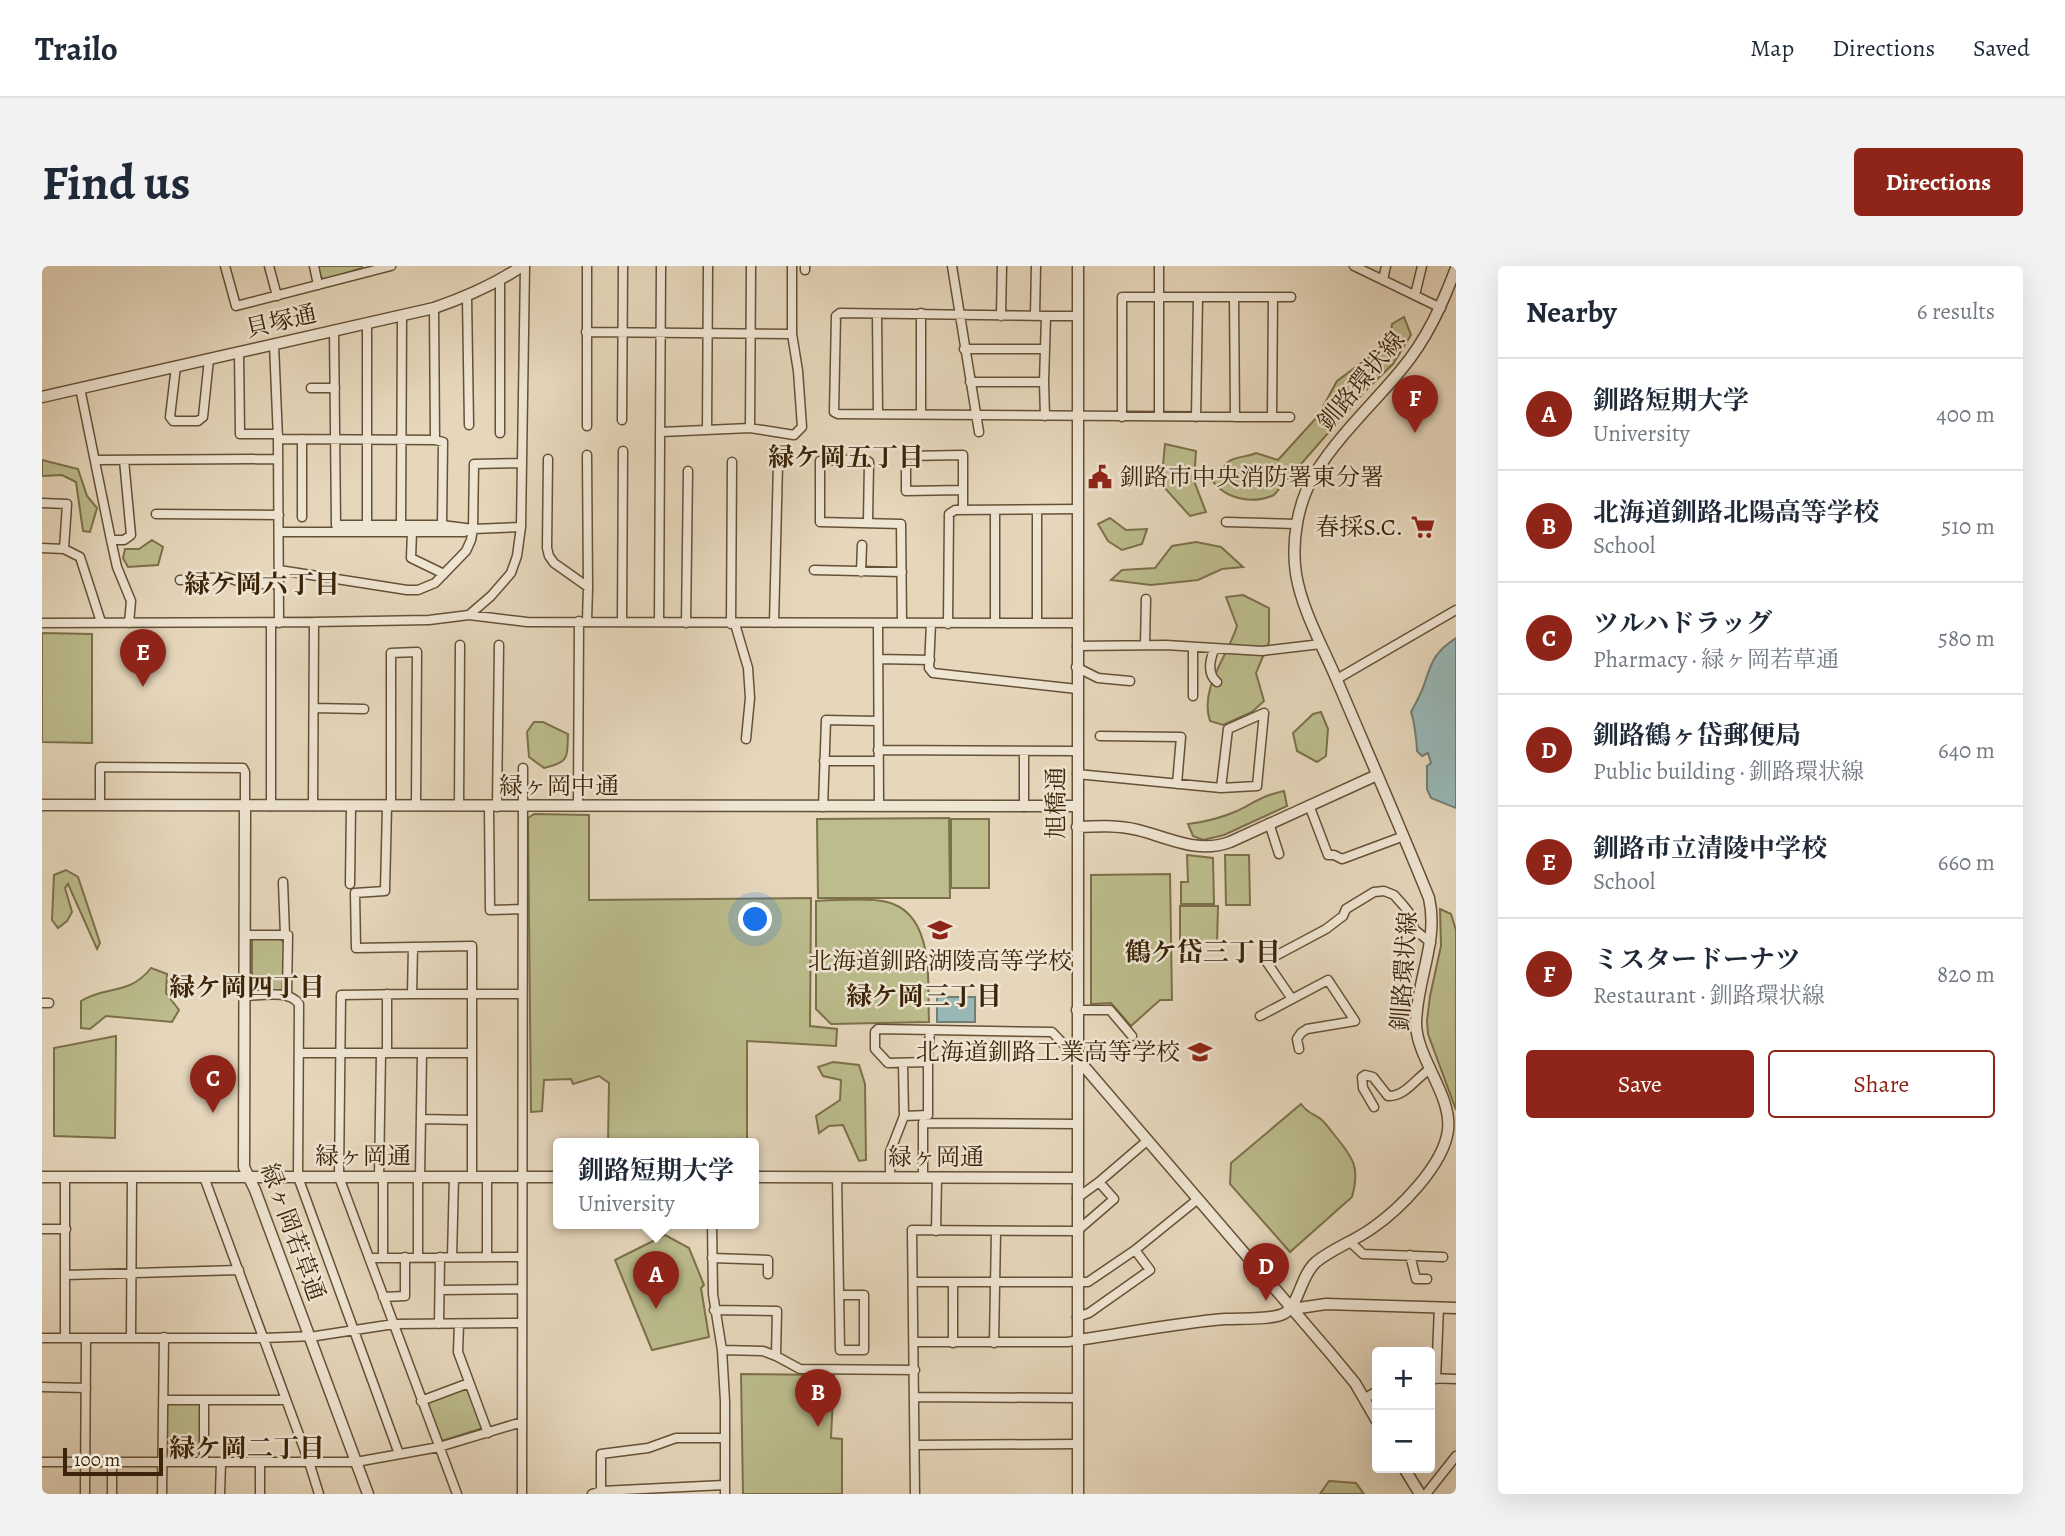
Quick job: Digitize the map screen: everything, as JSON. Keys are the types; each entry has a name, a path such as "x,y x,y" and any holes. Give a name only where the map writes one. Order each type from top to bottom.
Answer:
{"street":[{"path":"225,266 236,306 369,269 391,266"},
{"path":"269,266 277,296"},
{"path":"314,266 318,285"},
{"path":"468,615 491,596 511,573 517,556 521,527 523,266"},
{"name":"貝塚通","path":"42,397 434,308 467,297 523,266"},
{"path":"587,266 587,426"},
{"path":"622,420 623,266"},
{"path":"659,622 661,266"},
{"path":"706,430 708,266"},
{"path":"750,428 751,266"},
{"path":"661,432 750,428 794,435 802,427 799,371 792,334 792,266"},
{"path":"952,266 979,432"},
{"path":"1001,316 1002,266"},
{"path":"1035,316 1036,266"},
{"name":"旭橋通","path":"1078,266 1078,1340"},
{"path":"1159,266 1159,416"},
{"path":"1354,266 1441,308"},
{"path":"1383,280 1386,266"},
{"path":"1415,295 1422,266"},
{"name":"釧路環状線","path":"1292,1309 1302,1280 1309,1269 1319,1260 1373,1228 1418,1185 1452,1132 1416,1026 1419,996 1431,943 1429,898 1301,594 1294,550 1303,500 1315,474 1350,427 1402,370 1423,341 1441,308 1456,268"},
{"path":"500,281 500,433"},
{"path":"467,297 469,425"},
{"path":"1122,417 1122,297 1291,297"},
{"path":"1234,297 1235,417"},
{"path":"1272,417 1273,297"},
{"path":"1196,417 1198,298"},
{"path":"434,308 435,440"},
{"path":"1078,316 841,313 836,316 834,412 1290,417"},
{"path":"921,313 921,414"},
{"path":"877,314 878,414"},
{"path":"401,524 402,316"},
{"path":"1045,416 1046,316"},
{"path":"367,323 368,525"},
{"path":"334,330 336,525 521,527"},
{"path":"586,332 792,334"},
{"path":"271,806 275,623 279,584 274,344"},
{"path":"964,349 1045,349"},
{"path":"239,352 240,434 302,439 443,442 442,525"},
{"path":"176,366 170,416 173,421 198,421 203,417 209,359"},
{"path":"970,382 1044,382"},
{"path":"80,388 117,567 131,601 129,623"},
{"path":"311,388 335,388"},
{"path":"302,439 302,517"},
{"path":"622,621 623,451"},
{"path":"578,806 583,621 588,587 587,455"},
{"path":"963,490 906,491 906,456 963,455 964,510"},
{"path":"548,459 549,556 554,563 588,587"},
{"path":"868,522 869,462 864,459 820,461 820,522 901,524 902,623"},
{"path":"95,460 278,460"},
{"path":"111,540 124,540 131,535 124,460"},
{"path":"732,462 733,624 748,668 750,698 746,739"},
{"path":"279,570 407,590 428,587 466,551 473,528 474,464 520,463"},
{"path":"775,623 778,464"},
{"path":"686,623 688,471"},
{"path":"42,503 67,504 64,550"},
{"path":"948,624 949,514 955,510 1078,509"},
{"path":"995,510 995,623"},
{"path":"1037,510 1037,623"},
{"path":"156,514 279,515"},
{"path":"1226,522 1297,524"},
{"path":"279,532 412,533 464,531 473,528"},
{"path":"412,533 411,558 444,574"},
{"path":"861,572 862,545"},
{"path":"42,548 64,550 80,557 101,622"},
{"path":"814,570 902,572"},
{"path":"180,580 226,577 246,584 279,584"},
{"path":"1145,645 1146,599"},
{"path":"1337,679 1456,610"},
{"path":"42,623 275,623 429,620 468,615 527,622 1077,623"},
{"path":"313,806 314,622"},
{"path":"931,623 929,668 933,673 1077,689"},
{"path":"878,624 879,806"},
{"path":"1077,646 1145,645 1262,651 1321,643"},
{"path":"459,807 460,645"},
{"path":"499,645 490,910 523,909"},
{"path":"1193,648 1193,696"},
{"path":"1214,649 1210,671 1217,682"},
{"path":"416,806 417,652 391,653 385,891 355,893 356,948 472,946 472,1177"},
{"path":"878,659 930,660"},
{"path":"1076,667 1098,678 1130,681"},
{"path":"314,708 363,709"},
{"path":"1077,774 1221,788 1257,786 1264,713 1228,729 1221,788"},
{"path":"823,807 826,720 878,721"},
{"path":"1100,736 1181,737 1177,784"},
{"path":"878,750 1077,751"},
{"path":"1024,751 1024,807"},
{"path":"824,761 878,761"},
{"path":"100,805 100,767 113,767 243,768 245,805"},
{"path":"522,1494 523,768"},
{"path":"1077,827 1126,828 1203,848 1220,846 1377,775"},
{"name":"緑ヶ岡中通","path":"42,805 1077,806"},
{"name":"緑ヶ岡若草通","path":"245,805 244,1167 255,1190 368,1494"},
{"path":"1309,805 1328,855 1342,859 1404,836"},
{"path":"349,884 351,806"},
{"path":"1269,823 1279,854"},
{"path":"284,882 285,935 288,935 287,995"},
{"path":"1292,999 1266,961 1326,929 1343,916 1346,909 1374,892 1384,891 1394,895 1410,914 1415,929 1431,943"},
{"path":"244,935 285,935"},
{"path":"412,994 413,947"},
{"path":"1260,1016 1328,980 1355,1021 1307,1030 1297,1039 1299,1049"},
{"path":"457,1494 339,1177 341,995 522,994"},
{"path":"244,996 287,995 296,999 299,1004 298,1177 399,1454"},
{"path":"383,1257 381,1177 387,995"},
{"path":"1076,1010 1110,1010 1132,1036"},
{"path":"904,1116 928,1115 930,1030"},
{"path":"928,1062 888,1063 876,1049 875,1032 1052,1032 1331,1354 1372,1412"},
{"path":"299,1053 472,1053"},
{"path":"418,1257 422,1053"},
{"path":"890,1178 890,1152 904,1116 903,1063"},
{"path":"1374,1107 1363,1088 1365,1075 1373,1077 1388,1096 1393,1096 1405,1091 1415,1079 1430,1069"},
{"path":"421,1119 472,1120"},
{"path":"923,1178 923,1123 1077,1124"},
{"path":"1077,1198 1148,1140"},
{"name":"緑ヶ岡通","path":"42,1177 553,1177"},
{"path":"65,1177 65,1338"},
{"path":"131,1337 132,1177"},
{"path":"204,1177 319,1494"},
{"path":"452,1257 454,1177"},
{"path":"486,1257 487,1177"},
{"name":"緑ヶ岡通","path":"759,1177 1077,1178"},
{"path":"838,1177 840,1350 864,1350 864,1295 840,1295"},
{"path":"936,1231 937,1178"},
{"path":"915,1494 912,1230 1076,1231 1114,1199 1099,1182"},
{"path":"914,1282 1088,1282 1135,1250 1198,1199"},
{"path":"42,1229 65,1229"},
{"path":"592,1494 601,1491 725,1490 722,1350 715,1310 712,1229"},
{"path":"994,1343 996,1231"},
{"path":"1350,1242 1363,1254 1443,1256"},
{"path":"1077,1317 1089,1313 1150,1270 1135,1250"},
{"path":"1410,1255 1416,1279 1427,1279"},
{"path":"383,1297 405,1296 405,1257"},
{"path":"439,1324 440,1257"},
{"path":"369,1258 522,1257"},
{"path":"712,1258 768,1260 768,1274"},
{"path":"66,1275 239,1270"},
{"path":"953,1282 953,1343"},
{"path":"440,1290 522,1289"},
{"path":"914,1342 1068,1342 1223,1319 1282,1316 1292,1309 1325,1304 1456,1308"},
{"path":"1435,1354 1439,1307"},
{"path":"715,1310 777,1311 776,1356"},
{"path":"42,1338 309,1337 394,1324 522,1323"},
{"path":"459,1324 458,1352 488,1433"},
{"path":"162,1494 164,1337"},
{"path":"85,1494 86,1339"},
{"path":"1078,1340 1078,1494"},
{"path":"722,1350 763,1352 800,1369 915,1370"},
{"path":"1435,1378 1456,1379"},
{"path":"421,1401 469,1383"},
{"path":"42,1387 86,1388"},
{"path":"1364,1399 1372,1394"},
{"path":"915,1397 1077,1398"},
{"path":"163,1400 286,1400"},
{"path":"204,1401 204,1462"},
{"path":"42,1462 356,1462 439,1447 522,1422"},
{"path":"601,1491 601,1454 648,1448 676,1438 725,1438"},
{"path":"915,1446 1077,1444"},
{"path":"1408,1473 1423,1494 1456,1456"},
{"path":"112,1462 112,1494"},
{"path":"220,1494 221,1462"},
{"path":"260,1462 260,1494"}],"green space":[{"path":"317,266 362,266 362,268 324,280"},
{"path":"1404,317 1411,335 1393,364 1364,392 1274,495 1256,500 1238,498 1222,490 1210,477 1223,472 1231,460 1256,453 1278,460 1318,416 1337,381 1368,358 1391,333 1392,324"},
{"path":"1165,444 1196,451 1194,481 1206,512 1190,516 1154,476 1163,465"},
{"path":"42,460 78,469 87,496 97,508 90,532 83,531 76,482 62,475 42,476"},
{"path":"1110,518 1126,530 1147,529 1142,544 1122,550 1108,541 1098,524"},
{"path":"152,540 163,547 158,565 128,567 123,558 125,549 139,549"},
{"path":"1196,542 1221,547 1243,567 1222,569 1198,580 1151,585 1111,580 1122,570 1155,568 1172,546"},
{"path":"1243,595 1269,608 1269,642 1256,673 1264,701 1252,712 1223,725 1210,721 1208,696 1237,626 1226,597"},
{"path":"42,633 92,634 92,743 42,742"},
{"path":"1321,712 1328,729 1326,756 1317,762 1297,751 1293,733 1313,714"},
{"path":"534,722 543,722 568,734 567,754 558,764 544,768 529,757 527,732"},
{"path":"1284,791 1287,806 1224,835 1203,840 1193,836 1188,824 1225,816"},
{"path":"534,814 589,815 589,900 811,898 810,1026 837,1029 836,1046 747,1041 747,1138 608,1138 609,1083 599,1076 573,1084 571,1079 544,1080 542,1111 531,1112 528,818"},
{"path":"949,818 950,898 818,898 817,819"},
{"path":"951,819 989,819 989,888 951,888"},
{"path":"1187,855 1213,858 1214,904 1181,904 1181,882 1188,882"},
{"path":"1225,855 1249,855 1250,905 1226,905"},
{"path":"66,870 78,877 100,943 97,949 68,884 65,888 72,912 67,921 58,928 52,920 54,875"},
{"path":"1170,874 1172,1000 1160,1000 1131,1026 1111,1003 1091,1004 1091,875"},
{"path":"816,901 887,902 903,909 914,920 926,952 929,1022 831,1024 816,1009"},
{"path":"1180,906 1218,906 1217,944 1180,944"},
{"path":"1440,909 1451,914 1456,930 1456,1110 1428,1034 1430,996 1441,946"},
{"path":"252,939 280,939 284,942 285,988 281,992 252,992"},
{"path":"151,968 167,974 166,993 179,1010 172,1022 106,1016 90,1029 81,1028 81,1001 126,987 143,977"},
{"path":"116,1036 115,1138 54,1136 54,1048"},
{"path":"833,1062 859,1065 865,1084 866,1160 859,1161 843,1125 829,1126 819,1133 816,1116 840,1100 841,1080 823,1076 818,1067"},
{"path":"1301,1104 1322,1120 1347,1152 1354,1164 1355,1178 1352,1197 1290,1252 1230,1184 1231,1163"},
{"path":"665,1235 689,1248 704,1285 701,1288 709,1337 652,1350 615,1260"},
{"path":"741,1374 834,1375 831,1438 842,1439 842,1494 743,1494"},
{"path":"467,1386 483,1428 442,1441 426,1402"},
{"path":"166,1402 201,1403 201,1458 166,1457"},
{"path":"1329,1481 1356,1483 1364,1494 1320,1494"}],"water":[{"path":"1456,638 1456,808 1431,798 1427,789 1427,766 1431,763 1428,753 1422,756 1417,751 1411,712 1436,657"},
{"path":"937,997 975,997 975,1022 937,1022"}],"place":[{"name":"ミスタードーナツ","path":"1415,433"},
{"name":"釧路市中央消防署東分署","path":"1100,477"},
{"name":"春採S.C.","path":"1423,527"},
{"name":"釧路市立清陵中学校","path":"143,687"},
{"name":"北海道釧路湖陵高等学校","path":"940,930"},
{"name":"北海道釧路工業高等学校","path":"1200,1052"},
{"name":"ツルハドラッグ","path":"213,1113"},
{"name":"釧路鶴ヶ岱郵便局","path":"1266,1301"},
{"name":"釧路短期大学","path":"656,1309"},
{"name":"北海道釧路北陽高等学校","path":"818,1427"}],"district":[{"name":"緑ケ岡五丁目","path":"846,457"},
{"name":"緑ケ岡六丁目","path":"262,584"},
{"name":"鶴ケ岱三丁目","path":"1203,952"},
{"name":"緑ケ岡四丁目","path":"247,987"},
{"name":"緑ケ岡三丁目","path":"924,996"},
{"name":"緑ケ岡二丁目","path":"247,1448"}]}
